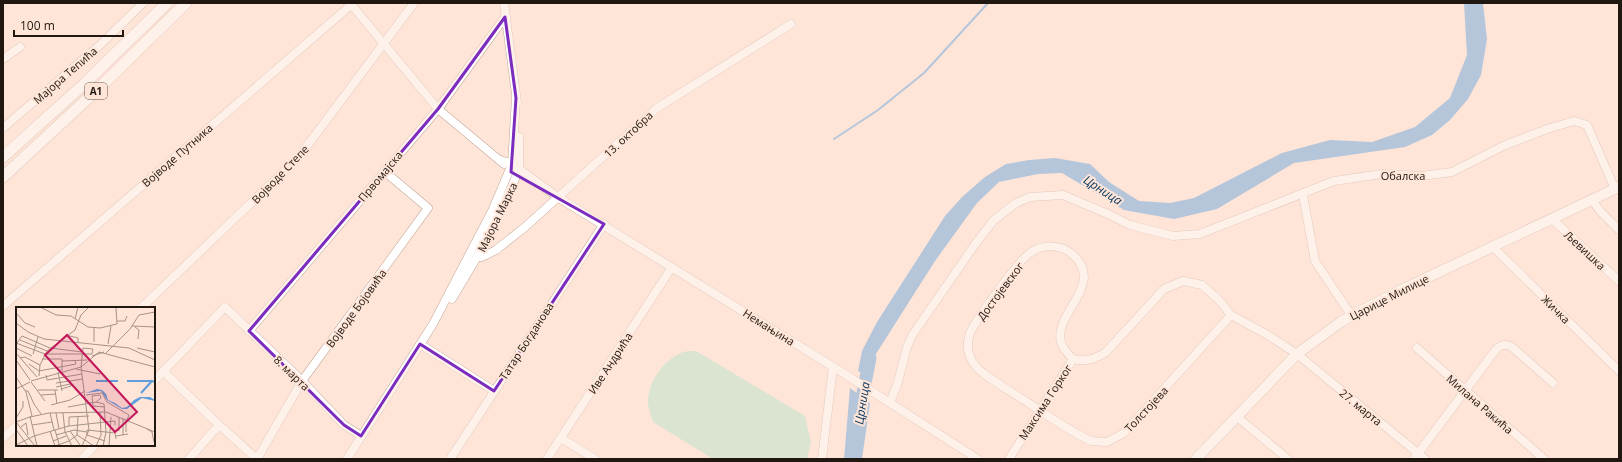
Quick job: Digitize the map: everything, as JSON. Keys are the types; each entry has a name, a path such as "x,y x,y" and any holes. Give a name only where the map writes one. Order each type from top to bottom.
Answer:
{"highway":[{"name":"A1","path":"3,157 78,90 167,3"},
{"name":"A1","path":"3,177 98,89 186,3"}],"main road":[{"name":"Царице Милице","path":"1196,459 1297,354 1352,315 1399,290 1617,188"}],"street":[{"name":"Мајора Тепића","path":"3,128 100,45 143,3"},
{"name":"Војводе Степе","path":"142,307 298,158 414,3"},
{"name":"Мајора Марка","path":"347,459 433,324 457,292 477,257 518,173 516,98 504,3"},
{"path":"350,4 438,108"},
{"name":"Војводе Путника","path":"3,306 350,4"},
{"name":"Првомајска","path":"249,331 438,108 505,17"},
{"name":"13. октобра","path":"477,257 482,257 496,250 559,198 657,108 791,24"},
{"path":"3,59 20,47"},
{"name":"Мајора Марка","path":"433,324 481,234 510,168 516,98"},
{"name":"Немањина","path":"438,108 510,168 604,224 978,459"},
{"name":"Обалска","path":"888,402 898,382 907,347 913,334 985,231 1004,210 1016,202 1030,197 1045,194 1063,195 1130,225 1173,236 1200,234 1303,195 1334,181 1382,174 1422,176 1452,172 1502,146 1547,129 1574,121 1587,125 1617,188"},
{"name":"Војводе Бојовића","path":"257,459 302,382 428,208 384,171"},
{"path":"1303,195 1315,261 1352,315"},
{"path":"1592,200 1600,211 1619,230"},
{"name":"Љевишка","path":"1552,219 1619,281"},
{"name":"Татар Богданова","path":"450,459 604,224"},
{"name":"Достојевског","path":"1040,410 982,372 969,353 968,343 971,332 978,320 1020,264 1030,253 1040,248 1058,247 1065,249 1080,262 1083,272 1083,282 1078,298 1061,329 1061,341 1065,350 1073,359"},
{"name":"Жичка","path":"1493,247 1619,371"},
{"name":"Иве Андрића","path":"547,459 672,267"},
{"name":"Максима Горког","path":"1009,459 1073,359 1084,361 1094,359 1105,353 1164,289 1173,284 1183,281 1202,285 1219,300 1231,315 1266,334 1297,354"},
{"name":"8. марта","path":"163,371 225,307 344,425 361,436"},
{"name":"Толстојева","path":"1040,410 1091,441 1099,443 1115,439 1124,433 1231,315"},
{"path":"420,344 494,391"},
{"path":"1416,456 1497,348 1506,344 1512,347 1553,383"},
{"name":"Милана Ракића","path":"1417,348 1465,392 1544,459"},
{"name":"27. марта","path":"1297,354 1416,456 1425,459"},
{"path":"822,459 837,369"},
{"path":"155,380 163,371 257,459"},
{"path":"1236,416 1288,459"},
{"path":"189,459 219,425"},
{"path":"3,438 16,426"},
{"path":"561,438 595,459"},
{"path":"82,459 94,446"}],"highlighted area":[{"path":"505,17 516,98 511,172 604,224 494,391 420,344 361,436 344,425 249,331 438,109"}],"green space":[{"path":"696,351 805,416 811,442 807,459 713,459 653,422 649,411 648,396 657,374 662,367 674,357 684,352"}],"water":[{"path":"1464,3 1483,3 1487,39 1481,75 1468,99 1450,120 1432,135 1405,147 1294,163 1217,209 1174,219 1124,210 1062,173 1038,174 999,182 977,203 935,261 874,357 869,377 858,371 862,351 877,322 945,216 962,197 985,177 1006,164 1055,158 1090,164 1109,182 1139,201 1170,203 1194,198 1282,153 1330,140 1372,142 1415,127 1450,98 1467,55"},
{"path":"850,388 870,403 862,459 844,459"}],"waterway":[{"path":"834,139 878,110 924,73 988,3"},
{"name":"Црница","path":"859,413 870,358"}]}
